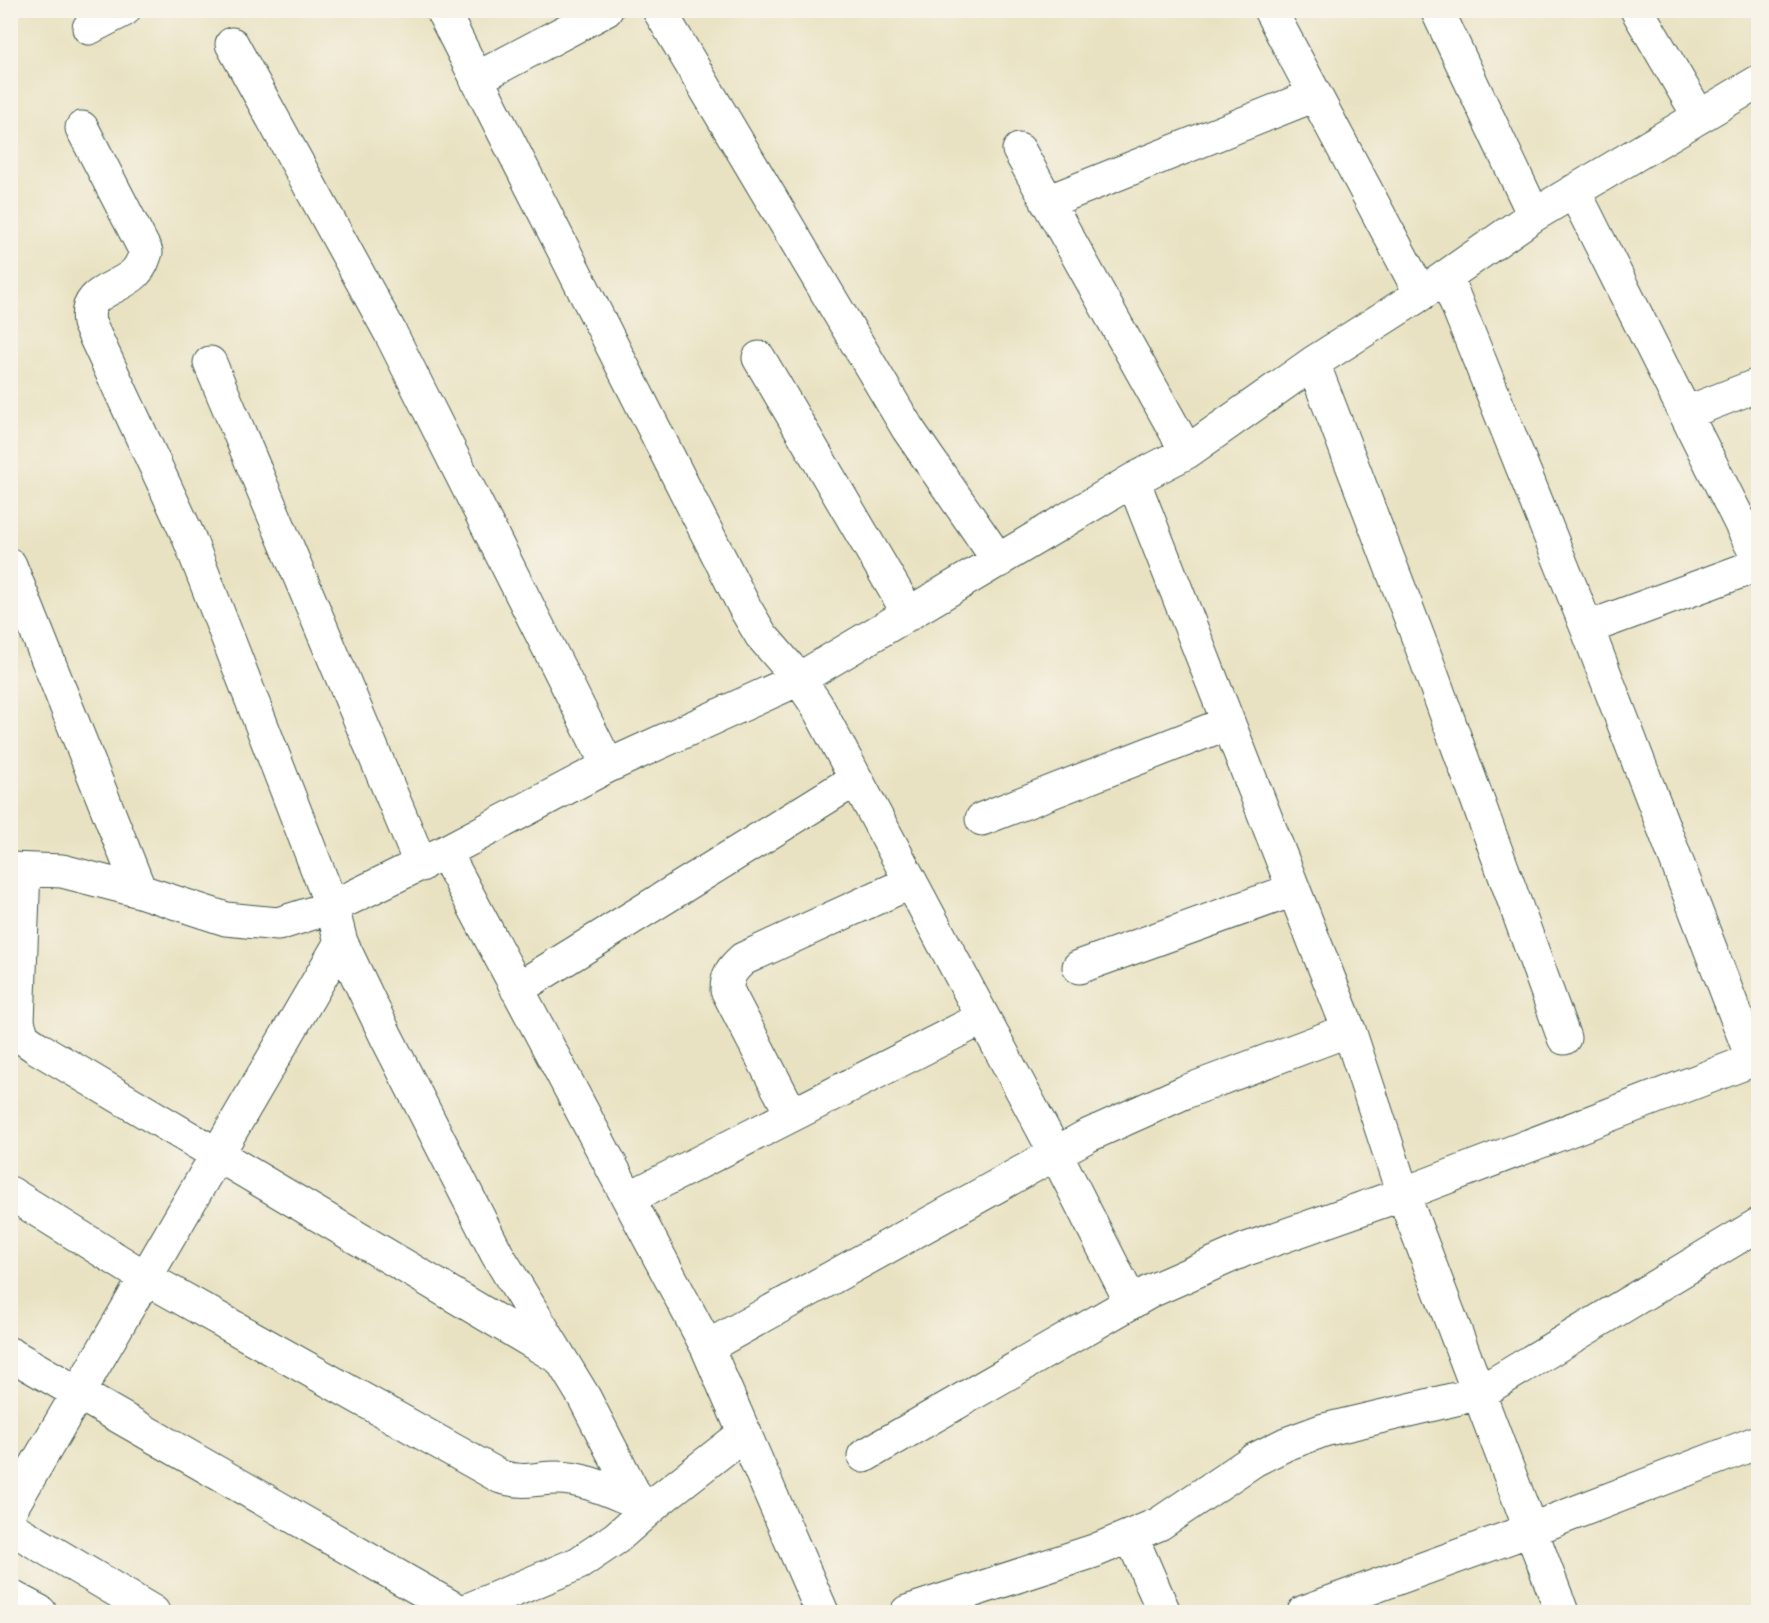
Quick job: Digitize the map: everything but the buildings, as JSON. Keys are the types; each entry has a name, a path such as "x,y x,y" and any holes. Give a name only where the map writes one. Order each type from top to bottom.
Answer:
{"street":[{"path":"89,28 124,10"},
{"path":"442,10 745,608 761,636 799,679 816,704 1056,1154 1131,1302"},
{"path":"477,79 606,10"},
{"path":"659,10 908,429 999,561"},
{"path":"864,1456 1151,1291 1244,1250 1402,1194 1756,1059 1587,628 1433,285 1315,95 1270,10"},
{"path":"1437,10 1534,215"},
{"path":"1637,10 1700,116"},
{"path":"232,44 390,332 608,766"},
{"path":"560,1358 23,1038 18,1022 17,869 62,871 140,891 226,919 278,924 332,907 433,858 608,766 799,679 1133,480 1187,452 1313,363 1433,285 1534,215 1758,82"},
{"path":"1047,201 1315,95"},
{"path":"82,128 146,252 142,265 134,275 93,299 87,311 89,323 189,538 332,907 341,942 497,1254 584,1397 641,1508"},
{"path":"1019,150 1187,452"},
{"path":"1574,190 1758,558"},
{"path":"759,358 909,614"},
{"path":"210,363 433,858 518,989 707,1347 822,1612"},
{"path":"1313,363 1421,645 1564,1038"},
{"path":"1686,413 1758,385"},
{"path":"1133,480 1349,1030 1402,1194 1562,1612"},
{"path":"10,565 140,891"},
{"path":"1587,628 1758,565"},
{"path":"982,819 1228,723"},
{"path":"518,989 856,779"},
{"path":"792,1115 727,990 727,980 732,969 743,960 911,882"},
{"path":"1079,967 1293,890"},
{"path":"10,1510 341,942"},
{"path":"629,1198 984,1018"},
{"path":"707,1347 1088,1136 1185,1092 1349,1030"},
{"path":"10,1193 146,1278 501,1477 516,1482 556,1478 578,1480 641,1508"},
{"path":"907,1612 987,1600 1159,1524 1254,1460 1286,1444 1324,1430 1477,1394 1758,1225"},
{"path":"10,1354 462,1612 579,1563 616,1538 641,1508 745,1433"},
{"path":"1304,1612 1530,1530 1758,1442"},
{"path":"10,1527 153,1612"},
{"path":"1131,1536 1164,1612"},
{"path":"10,1596 40,1612"}]}
